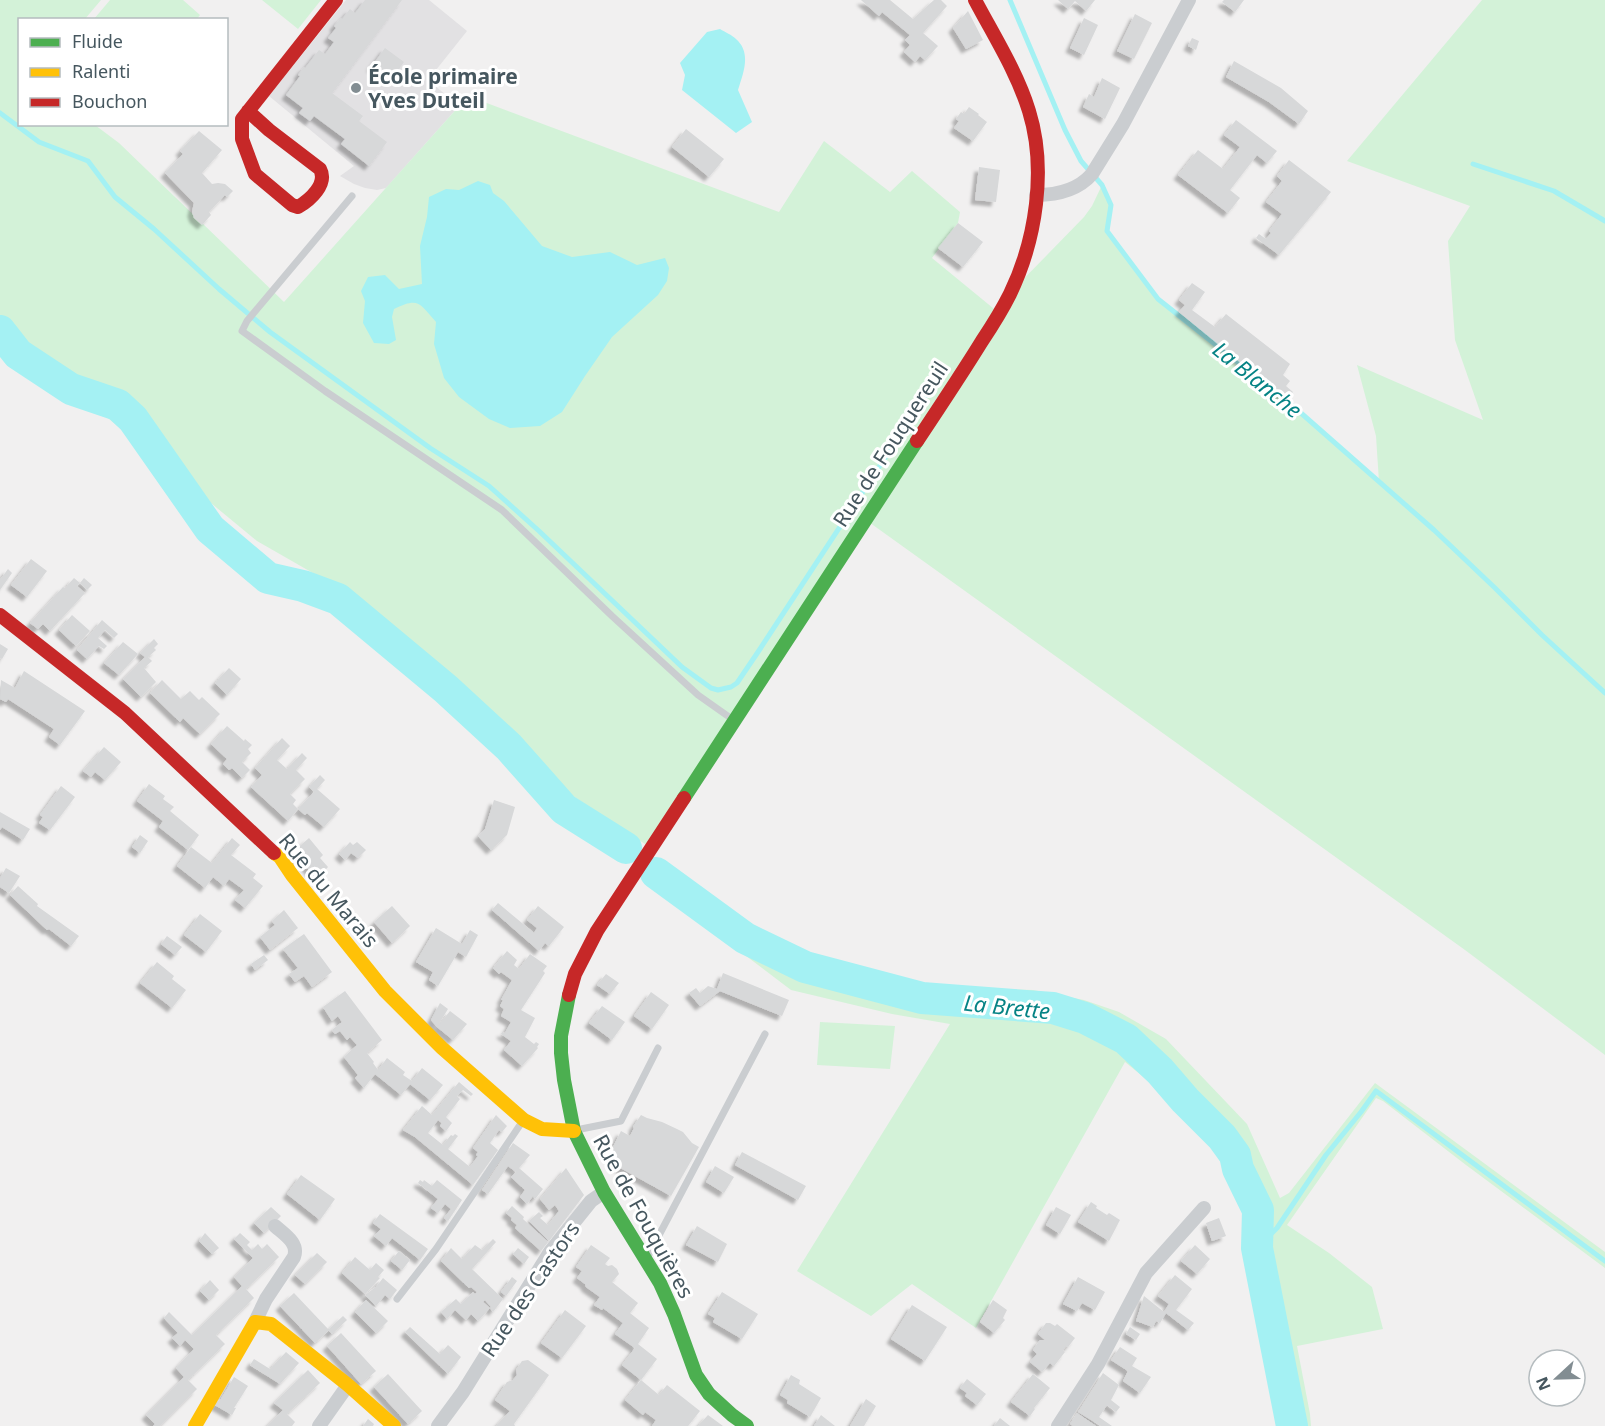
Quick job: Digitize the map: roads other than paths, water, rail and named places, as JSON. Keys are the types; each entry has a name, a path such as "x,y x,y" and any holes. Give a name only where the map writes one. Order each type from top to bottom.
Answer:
{"street":[{"path":"248,111 320,169 323,175 322,181 304,205 298,207 292,205 255,174 242,139 242,119 248,111 336,0"},
{"name":"Rue de Fouquereuil","path":"632,877 1011,292 1029,241 1036,195 1038,147 1030,112 1006,58 975,0"},
{"path":"1036,195 1060,194 1088,179 1098,166 1124,124 1184,1"},
{"name":"Rue du Marais","path":"0,615 125,713 280,857 385,991 442,1048 524,1120 542,1129 573,1131"},
{"name":"Rue de Fouquières","path":"632,877 597,931 575,974 566,1006 561,1053 573,1131 604,1192 660,1283 696,1375 709,1394 747,1426"},
{"name":"Rue des Castors","path":"438,1426 463,1392 550,1252 591,1201 604,1192"},
{"path":"1058,1426 1098,1364 1146,1273 1204,1208"},
{"path":"195,1426 266,1299 294,1257 296,1251 294,1244 275,1226"},
{"path":"255,1322 271,1324 348,1385 394,1426"},
{"path":"319,1426 348,1385"}],"lane":[{"path":"352,196 247,321 242,331 325,391 502,510 698,695 734,721"},
{"path":"646,1260 765,1034"},
{"path":"573,1131 621,1121 658,1048"},
{"path":"397,1299 436,1249 524,1120"}],"water":[{"path":"720,29 736,39 744,50 744,70 738,90 752,122 736,133 682,90 685,75 680,63 707,32"},
{"path":"478,181 490,185 493,193 504,201 542,246 572,257 610,252 637,265 665,258 669,268 667,281 658,295 612,337 562,412 540,426 510,428 489,419 459,397 444,378 434,344 436,322 422,306 409,303 394,309 392,317 396,340 389,344 374,343 363,323 365,301 361,291 368,277 385,275 399,289 422,284 420,246 429,197 446,189 459,190"}],"waterway":[{"name":"La Blanche","path":"1010,0 1065,130 1081,161 1102,185 1111,205 1107,231 1158,299 1293,406 1434,530 1605,693"},
{"path":"0,113 39,142 88,161 115,197 270,332 430,448 489,486 682,667 711,688 718,690 737,683 936,380"},
{"path":"1473,164 1554,191 1605,221"},
{"path":"0,331 18,354 71,389 118,405 133,419 210,529 268,578 303,586 338,599 446,689 509,747 564,809 626,848"},
{"name":"La Brette","path":"656,873 745,938 805,967 922,998 1053,1008 1085,1018 1126,1039 1160,1071 1222,1137 1235,1155 1238,1169 1258,1210 1257,1248 1292,1426"},
{"path":"1257,1248 1277,1228 1326,1155 1376,1091 1605,1261"}],"place":[{"name":"École primaire Yves Duteil","path":"356,88"}]}
